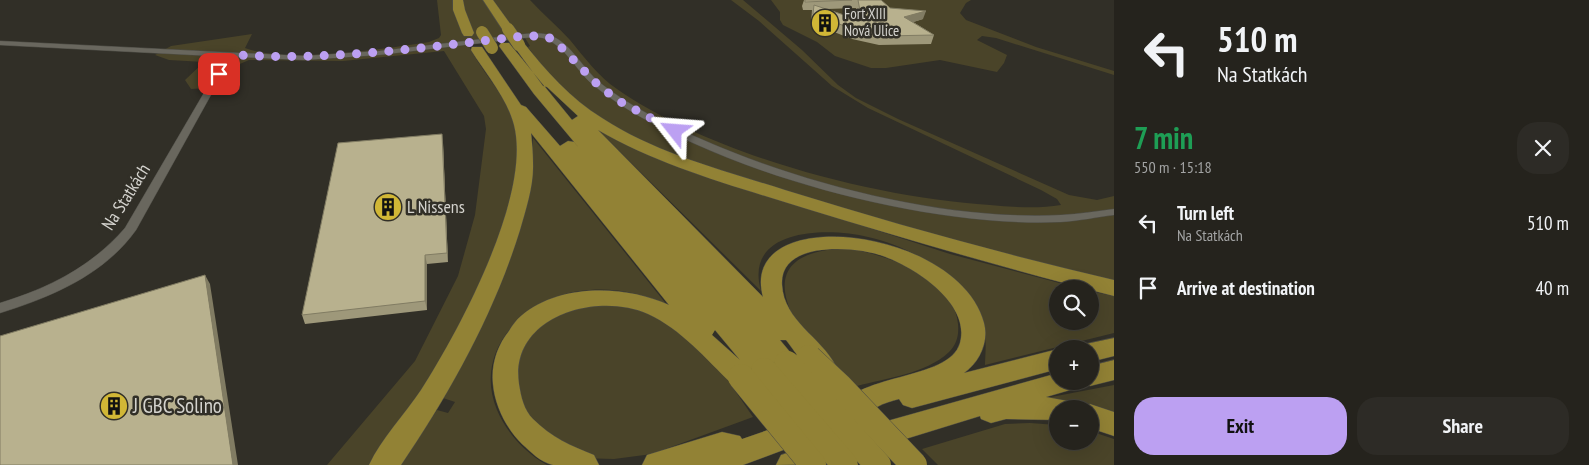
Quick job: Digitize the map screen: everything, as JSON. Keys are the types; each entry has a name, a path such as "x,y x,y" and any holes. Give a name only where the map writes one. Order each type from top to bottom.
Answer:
{"highway":[{"path":"458,0 459,10 468,33 497,40"},
{"path":"468,0 497,40 541,73 590,118 623,137 662,154 854,217 981,254 1114,288"},
{"path":"479,0 522,90 569,147 783,365 878,465"},
{"path":"384,465 418,418 453,358 488,286 512,223 526,168 523,127 499,83 497,40 488,0"},
{"path":"541,73 783,365 845,465"},
{"path":"499,83 783,365"},
{"path":"813,465 783,365 783,318 771,287 773,273 780,260 793,250 808,244 826,241 851,242 872,246 903,256 924,268 944,282 958,297 969,315 974,333 967,354 959,363 941,374 870,398 843,418"},
{"path":"584,465 556,455 536,442 514,415 506,396 504,368 510,348 522,331 545,312 566,302 591,298 614,298 641,303 662,311 686,327 839,386 914,465"},
{"path":"1099,350 1114,347"},
{"path":"707,465 767,442 843,418 954,385 1049,362"},
{"path":"1099,374 1114,370"},
{"path":"791,465 905,426 1049,386"},
{"path":"905,426 1006,408 1049,409"},
{"path":"1099,419 1114,424"},
{"path":"657,465 722,445 767,442"}],"street":[{"path":"0,43 299,58 350,56 524,36 545,36 557,42 598,85 619,101 644,115 675,131 720,150 799,178 893,201 978,215 1047,218 1080,217 1114,212"},
{"name":"Na Statkách","path":"0,308 47,292 67,282 91,268 118,244 130,230 219,74 237,55"}],"shaded area":[{"path":"437,0 530,0 570,40 598,73 617,89 656,113 699,134 746,153 846,183 945,201 1034,207 1061,205 1057,199 1041,190 868,108 832,86 759,21 731,0 743,0 802,50 838,85 856,98 898,119 1069,195 1097,200 1114,196 1114,283 887,221 697,164 641,142 580,107 548,74 528,47 530,46 525,38 468,44 505,101 520,140 506,213 494,251 478,289 439,363 395,433 372,465 327,465 415,361 458,276 475,215 486,129 484,116 444,51 343,61 249,60 233,67 222,87 191,89 185,80 204,62 169,60 155,55 171,46 252,34 245,48 263,53 285,55 336,54 429,42 439,38 441,35"},
{"path":"771,0 971,0 966,3 960,13 966,20 1036,47 1114,71 1114,75 996,38 982,36 977,40 1007,55 997,72 940,60 886,68 871,68 835,56 817,42 783,25 780,20 780,12"},
{"path":"599,131 628,145 752,190 950,254 1049,280 1049,330 1099,330 1099,293 1114,296 1114,333 1086,340 1049,340 1049,349 985,365 986,345 984,334 962,300 937,269 922,258 895,245 851,234 811,233 792,237 776,244 764,255 759,270 761,291"},
{"path":"533,138 667,305 629,293 610,290 568,293 546,301 527,313 511,328 499,345 492,365 491,387 497,410 517,441 547,465 399,465 437,410 448,413 455,402 443,398 532,165"},
{"path":"845,248 897,262 931,281 944,293 954,308 958,324 957,339 949,352 940,359 917,370 893,378 857,386 818,351 804,336 792,316 787,301 786,275 791,266 809,255 820,251"},
{"path":"585,303 644,308 710,354 753,417 652,454 614,459 579,458 518,413 516,350 536,325"},
{"path":"1114,385 1114,417 1099,411 1099,400 1056,400 1046,398 1088,390 1099,390 1099,388"},
{"path":"1005,424 1049,424 1049,450 1099,450 1099,434 1114,439 1114,465 938,465 922,449"}],"building":[{"path":"805,0 852,0 805,2"},
{"path":"858,0 881,0 890,8 926,11 904,17 934,35 883,36 855,30 813,14 814,5 862,21"},
{"name":"L Nissens","path":"442,134 447,253 425,255 425,301 302,315 338,143"},
{"name":"J GBC Solino","path":"205,275 233,465 0,465 0,336"}],"place":[{"name":"Fort XIII Nová Ulice","path":"825,23"},
{"name":"L Nissens","path":"388,207"},
{"name":"J GBC Solino","path":"114,406"}],"route":[{"path":"219,74 237,55 304,58 350,56 531,35 545,36 557,42 583,72 619,101 675,131"}]}
